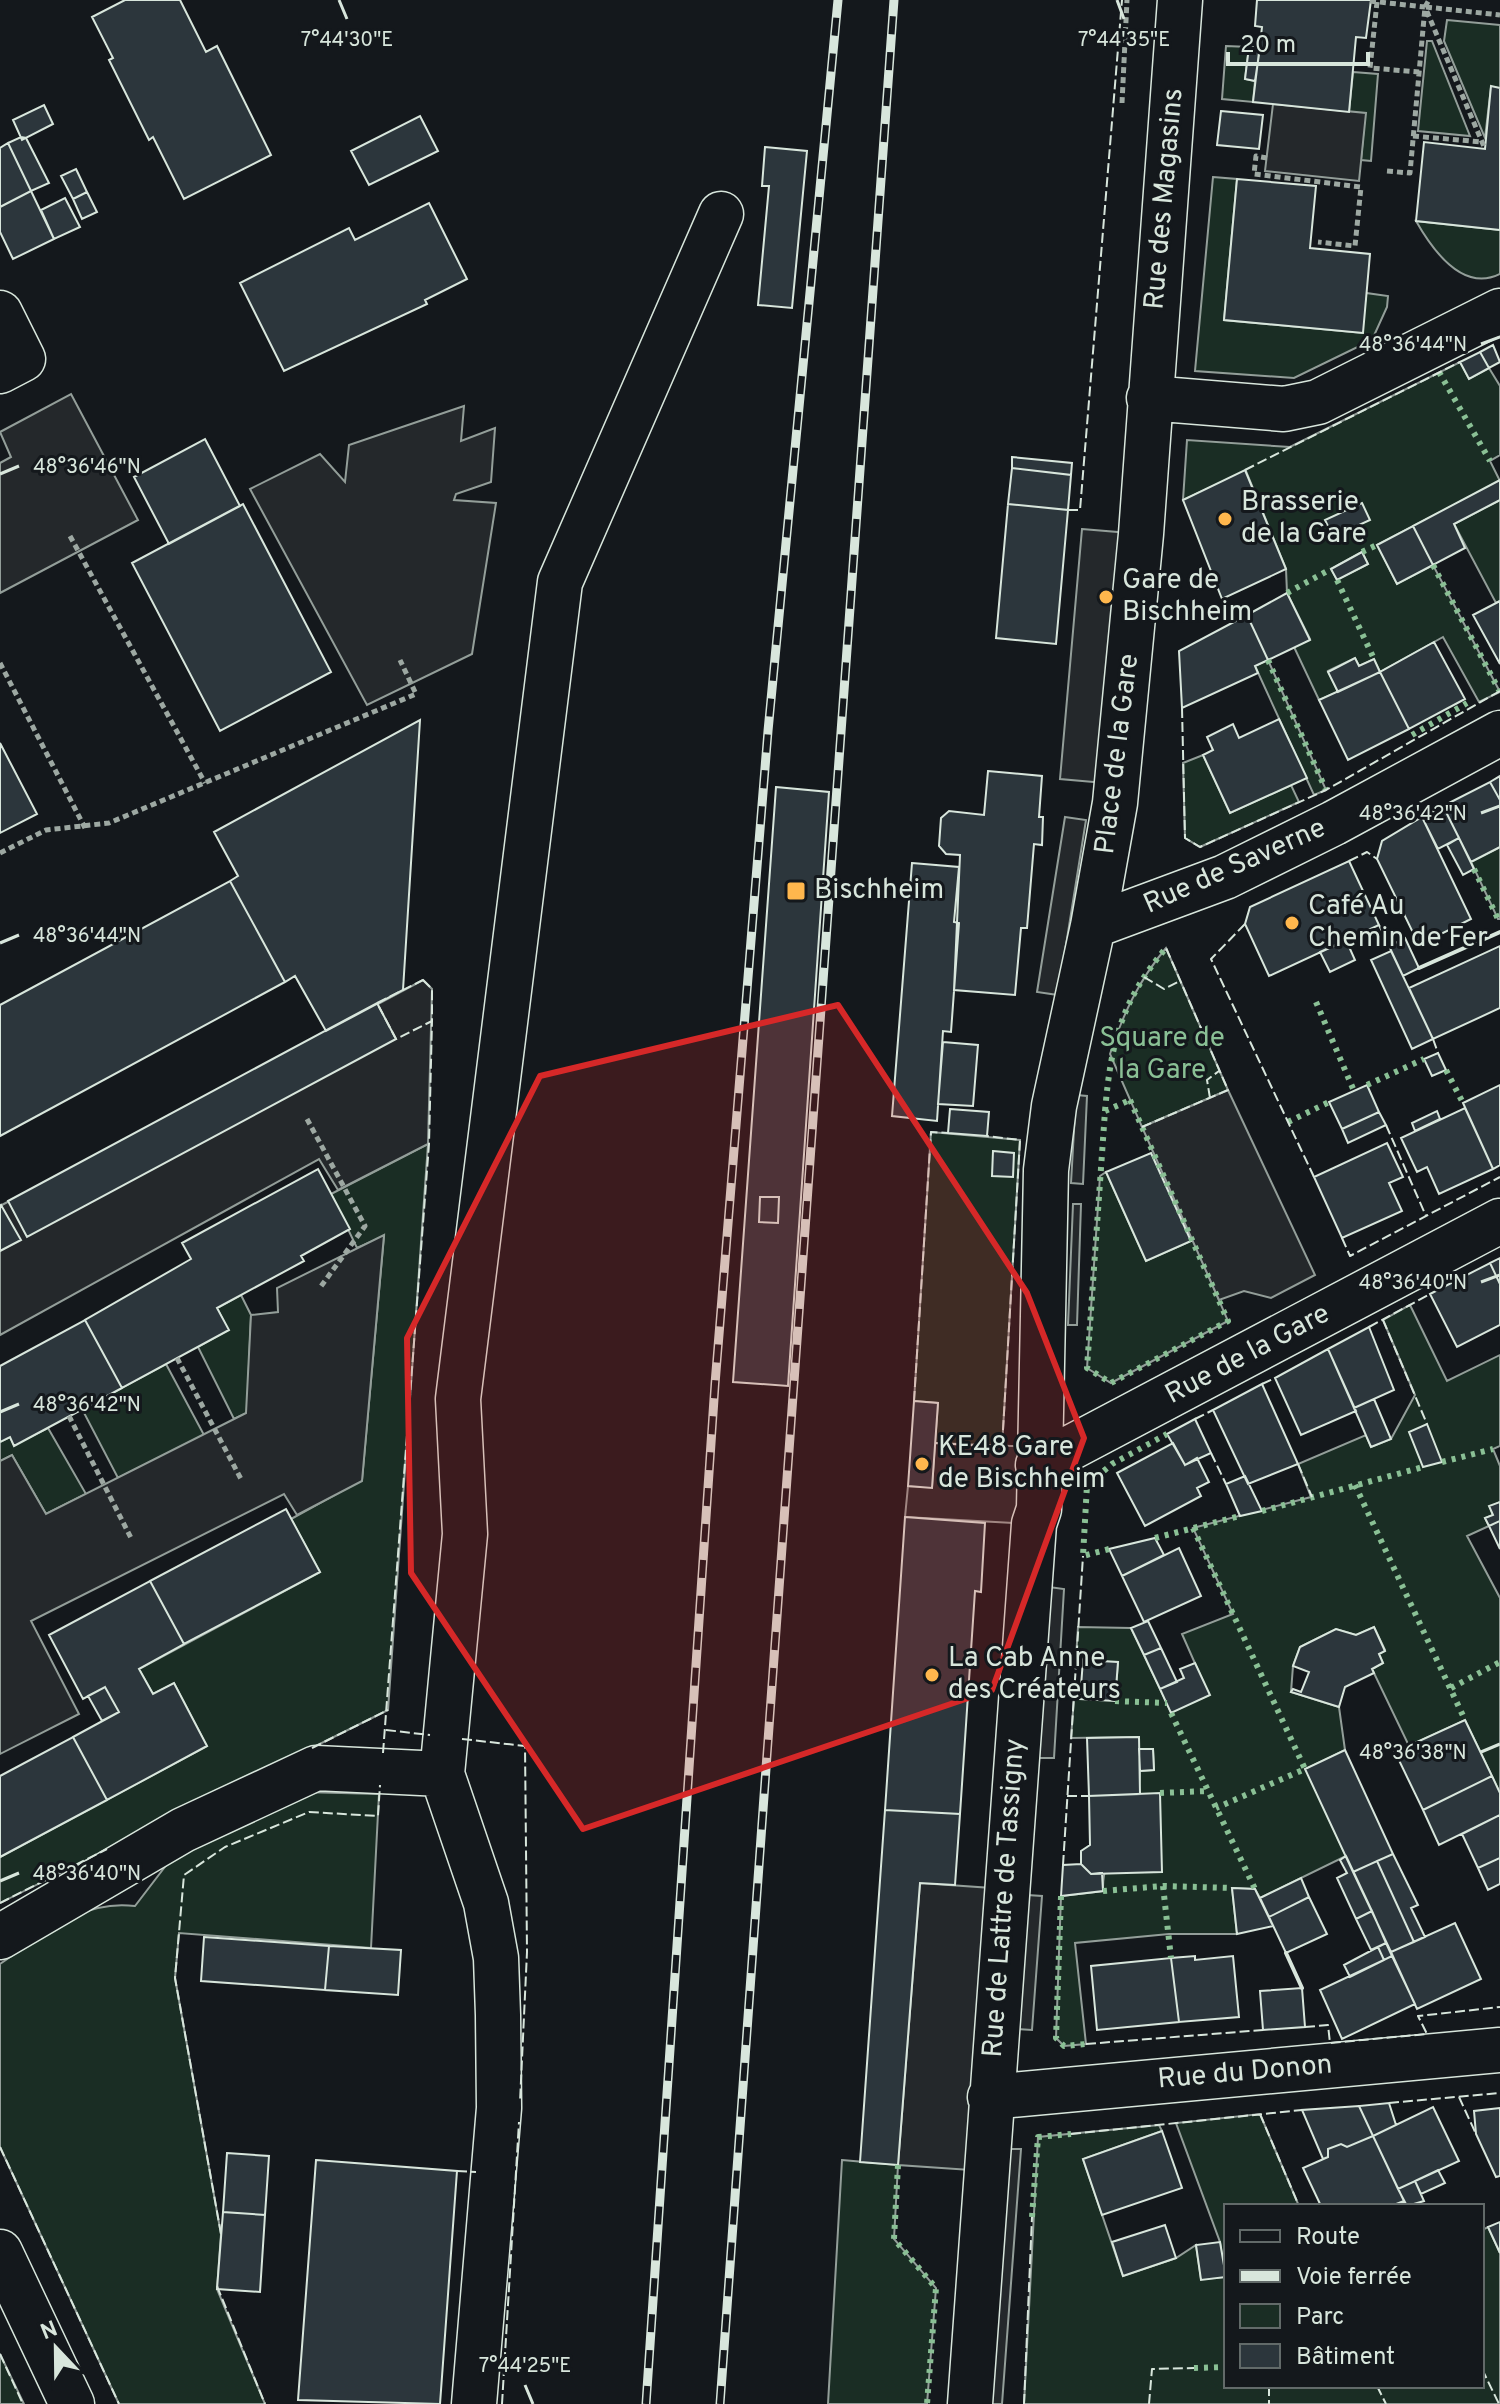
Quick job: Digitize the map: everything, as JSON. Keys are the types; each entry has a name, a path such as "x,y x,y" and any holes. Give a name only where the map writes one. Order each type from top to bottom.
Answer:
{"street":[{"name":"Rue des Magasins","path":"1149,398 1180,0"},
{"path":"474,2404 499,2108 496,1958 486,1903 442,1774 465,1534 458,1399 560,582 721,214"},
{"path":"1149,398 1284,409 1318,402 1500,311"},
{"path":"0,313 11,365"},
{"name":"Place de la Gare","path":"1054,1106 1093,926 1115,803 1131,660 1149,398"},
{"name":"Rue de Saverne","path":"1093,926 1225,877 1334,823 1500,733"},
{"name":"Rue de Lattre de Tassigny","path":"970,2404 1034,1524 1039,1509 1046,1170 1054,1106"},
{"name":"Rue de la Gare","path":"1038,1465 1500,1221"},
{"path":"0,1937 183,1830 316,1768 442,1774"},
{"name":"Rue du Donon","path":"990,2097 1500,2050"},
{"path":"0,2252 72,2404"}],"path":[{"path":"1387,171 1410,173 1425,7 1429,0"},
{"path":"1419,72 1370,68 1374,1 1500,15"},
{"path":"1413,136 1483,146 1425,7"},
{"path":"1267,158 1256,156 1254,174 1361,187 1355,246 1318,242"},
{"path":"70,536 205,783"},
{"path":"0,853 46,830 109,823 416,694 400,660"},
{"path":"0,663 85,828"},
{"path":"307,1119 365,1226 319,1289"},
{"path":"177,1358 241,1479"},
{"path":"69,1416 131,1538"}],"highlighted area":[{"path":"838,1005 1027,1293 1084,1438 992,1690 583,1829 411,1573 407,1338 540,1076"}],"green space":[{"path":"1447,20 1500,25 1500,88 1491,87 1485,138 1444,41"},
{"path":"1427,41 1432,41 1470,136 1418,131"},
{"path":"1226,46 1249,47 1245,79 1255,81 1253,102 1222,99"},
{"path":"1353,72 1378,74 1371,161 1361,160 1365,114 1349,112"},
{"path":"1213,177 1237,179 1224,320 1362,333 1366,293 1388,296 1387,307 1372,340 1294,378 1195,371"},
{"path":"1416,221 1500,230 1500,274 1473,278 1461,273 1440,255"},
{"path":"1460,362 1469,379 1489,368 1500,386 1500,455 1490,461 1500,481 1377,545 1397,584 1433,565 1500,692 1479,702 1443,637 1380,672 1374,659 1359,666 1355,658 1328,671 1338,692 1319,700 1294,647 1310,639 1287,593 1286,569 1246,471 1183,500 1187,440 1290,447","holes":["1362,552 1368,564 1337,580 1331,569"]},
{"path":"1500,500 1500,601 1496,603 1454,524"},
{"path":"1268,660 1326,790 1314,795 1255,666"},
{"path":"1203,755 1230,813 1291,785 1299,802 1200,847 1185,838 1183,763"},
{"path":"1500,847 1500,919 1498,919 1471,862"},
{"name":"Square de la Gare","path":"1166,948 1228,1090 1142,1127 1110,1054 1133,998"},
{"path":"931,1132 1020,1140 1002,1447 935,1443 938,1403 914,1401"},
{"path":"428,1144 388,1710 0,1903 0,1857 207,1746 174,1683 153,1694 139,1669 320,1572 291,1519 362,1480 384,1236 357,1248 331,1194"},
{"path":"1106,1172 1146,1261 1193,1240 1228,1321 1111,1383 1087,1368 1100,1176"},
{"path":"241,1295 251,1315 247,1413 234,1419 198,1347 228,1330 217,1308"},
{"path":"1410,1305 1447,1381 1500,1355 1500,1446 1493,1449 1500,1466 1500,1502 1490,1507 1493,1515 1485,1518 1489,1526 1467,1536 1500,1598 1500,1793 1465,1720 1409,1746 1372,1669 1383,1663 1379,1654 1385,1650 1374,1627 1356,1635 1336,1629 1300,1647 1293,1666 1291,1692 1339,1707 1345,1750 1306,1769 1346,1856 1260,1898 1255,1889 1232,1888 1237,1934 1169,1934 1075,1943 1086,2044 1064,2046 1056,2038 1061,1896 1103,1891 1108,1860 1134,1804 1140,1771 1154,1770 1153,1749 1139,1749 1138,1737 1071,1738 1074,1698 1115,1700 1118,1663 1076,1658 1078,1627 1131,1628 1171,1712 1209,1695 1182,1634 1233,1614 1193,1528 1311,1497 1298,1464 1366,1435 1371,1447 1391,1439 1415,1395 1383,1320"},
{"path":"166,1364 204,1435 118,1478 82,1409"},
{"path":"48,1428 86,1494 46,1514 12,1455 0,1461 0,1442 10,1437 14,1445"},
{"path":"303,1792 379,1794 371,1948 179,1933 175,1978 221,2234 217,2289 265,2404 119,2404 0,2147 0,1964 47,1931 80,1914 115,1905 135,1906 174,1855"},
{"path":"1260,2114 1298,2204 1224,2204 1224,2270 1220,2242 1176,2123"},
{"path":"1159,2125 1162,2131 1083,2159 1123,2276 1176,2258 1196,2245 1201,2279 1224,2277 1224,2388 1484,2388 1484,2229 1488,2227 1500,2253 1500,2404 1024,2404 1038,2137"},
{"path":"842,2160 898,2165 894,2239 936,2288 927,2404 828,2404"},
{"path":"0,2354 24,2404 0,2404"}],"shaded area":[{"path":"1273,104 1366,113 1359,181 1265,171"},
{"path":"71,394 138,520 0,593 0,463 11,457 0,432"},
{"path":"464,406 461,441 495,428 491,482 456,494 454,500 496,503 472,654 367,705 250,489 320,454 345,482 349,445"},
{"name":"Gare de Bischheim","path":"1082,529 1141,534 1116,784 1060,779"},
{"path":"1065,817 1086,820 1058,995 1037,992"},
{"path":"423,980 432,989 428,1144 338,1190 319,1159 0,1335 0,1206"},
{"path":"1228,1090 1315,1275 1271,1298 1244,1291 1219,1300 1142,1127"},
{"path":"1076,1095 1087,1096 1083,1184 1071,1183"},
{"path":"1073,1204 1081,1204 1077,1325 1068,1325"},
{"path":"384,1235 362,1481 297,1515 284,1494 31,1621 79,1714 0,1754 0,1461 12,1455 46,1514 246,1413 251,1315 278,1312 277,1288"},
{"path":"935,1443 1038,1447 1034,1524 905,1517 908,1486 932,1487"},
{"path":"1049,1587 1064,1589 1054,1758 1039,1758"},
{"path":"920,1883 1006,1889 985,2171 898,2165"},
{"path":"1027,1895 1042,1896 1032,2030 1017,2029"},
{"path":"1008,2149 1021,2149 1002,2404 990,2404"}],"building":[{"path":"125,0 180,0 206,52 217,46 271,155 184,199 153,137 149,140 109,60 113,58 92,17"},
{"path":"1257,0 1371,0 1366,38 1356,37 1349,112 1253,102 1262,27 1255,26"},
{"path":"1249,47 1260,48 1255,81 1245,79"},
{"path":"1491,86 1500,88 1500,230 1416,221 1424,142 1485,149"},
{"path":"44,105 53,124 22,140 13,120"},
{"path":"1221,111 1263,115 1259,149 1217,145"},
{"path":"420,116 438,151 369,185 351,151"},
{"path":"26,138 49,183 31,191 8,143"},
{"path":"8,143 31,191 0,207 0,148"},
{"path":"765,147 807,151 792,308 758,305 769,186 762,186"},
{"path":"76,169 87,192 73,199 61,176"},
{"path":"1237,179 1316,186 1310,248 1370,254 1363,333 1224,320"},
{"path":"31,191 54,239 13,259 0,232 0,207"},
{"path":"87,192 97,212 82,219 73,199"},
{"path":"65,198 80,227 54,239 41,210"},
{"path":"429,203 467,279 425,300 427,304 284,371 240,283 349,228 355,240"},
{"path":"1493,345 1500,362 1489,368 1480,352"},
{"path":"1480,352 1489,368 1469,379 1460,362"},
{"path":"205,439 240,506 169,544 134,477"},
{"path":"1012,457 1072,463 1071,475 1012,468"},
{"path":"1012,468 1071,475 1068,510 1008,504"},
{"path":"1245,470 1286,569 1222,599 1183,500"},
{"path":"1500,480 1500,500 1454,524 1465,548 1433,565 1413,526"},
{"path":"1362,503 1370,520 1333,537 1325,520"},
{"path":"243,504 331,672 220,731 132,563"},
{"path":"1008,504 1068,510 1056,644 996,638"},
{"path":"1413,526 1433,565 1397,584 1377,545"},
{"path":"1362,552 1368,564 1337,580 1331,569"},
{"path":"1287,593 1310,640 1268,660 1247,615"},
{"path":"1500,601 1500,664 1473,615"},
{"path":"1247,615 1268,660 1255,666 1258,673 1182,708 1179,651"},
{"path":"1434,642 1465,699 1409,729 1380,672"},
{"path":"1355,658 1359,666 1374,659 1380,672 1338,692 1328,672"},
{"path":"1380,672 1409,729 1348,760 1319,700"},
{"path":"1279,719 1307,778 1230,813 1203,755 1213,750 1207,737 1233,724 1239,738"},
{"path":"420,720 403,990 326,1031 295,976 285,982 230,881 238,876 214,832"},
{"path":"0,743 37,814 0,833"},
{"name":"Bischheim","path":"988,771 1042,776 1039,817 1043,817 1042,845 1034,844 1027,928 1021,928 1015,995 954,990 960,855 946,854 939,846 941,818 949,811 984,815"},
{"path":"1500,776 1500,800 1490,782"},
{"path":"1490,782 1500,800 1500,847 1471,862 1443,806"},
{"path":"776,787 829,792 788,1386 733,1382"},
{"path":"1443,806 1459,838 1438,849 1422,817"},
{"path":"1422,817 1471,919 1419,945 1377,859 1382,841"},
{"path":"1459,838 1474,869 1463,875 1447,845"},
{"path":"1349,861 1379,925 1269,976 1245,924 1250,907"},
{"path":"912,863 959,867 954,922 959,923 951,1032 943,1031 937,1121 892,1116"},
{"path":"230,881 285,982 0,1136 0,1005"},
{"path":"1405,938 1419,968 1403,976 1389,946"},
{"path":"1346,940 1355,960 1330,972 1320,952"},
{"path":"1500,946 1500,1008 1433,1039 1409,988"},
{"path":"1391,951 1433,1039 1412,1049 1371,960"},
{"path":"377,1003 396,1039 27,1237 8,1201"},
{"path":"943,1042 978,1045 973,1106 938,1104"},
{"path":"1438,1053 1446,1070 1432,1076 1424,1059"},
{"path":"1367,1085 1379,1112 1342,1129 1329,1102"},
{"path":"1500,1085 1500,1165 1493,1169 1463,1103"},
{"path":"1465,1108 1493,1169 1439,1194 1427,1167 1417,1172 1401,1138"},
{"path":"950,1109 989,1112 987,1136 948,1133"},
{"path":"1437,1111 1440,1119 1415,1131 1412,1123"},
{"path":"1379,1112 1386,1125 1348,1143 1342,1129"},
{"path":"1387,1143 1403,1177 1389,1183 1402,1211 1342,1238 1314,1177"},
{"path":"993,1151 1014,1153 1013,1177 992,1176"},
{"path":"1151,1153 1191,1241 1146,1261 1106,1172"},
{"path":"318,1169 350,1229 301,1256 304,1261 217,1308 229,1330 122,1388 85,1320 191,1259 182,1243"},
{"path":"760,1197 779,1197 778,1223 759,1222"},
{"path":"0,1206 21,1240 0,1251"},
{"path":"1500,1258 1500,1284 1490,1263"},
{"path":"1490,1263 1500,1284 1500,1325 1457,1347 1430,1294"},
{"path":"85,1320 122,1388 14,1446 10,1437 0,1442 0,1366"},
{"path":"1369,1327 1394,1390 1354,1408 1328,1349"},
{"path":"1328,1349 1356,1411 1301,1435 1275,1378"},
{"path":"1262,1384 1298,1464 1248,1484 1213,1410"},
{"path":"1374,1399 1391,1439 1371,1447 1354,1408"},
{"name":"KE48 Gare de Bischheim","path":"914,1401 938,1403 932,1488 908,1486"},
{"path":"1195,1419 1211,1453 1185,1465 1167,1434"},
{"path":"1427,1424 1442,1462 1423,1467 1409,1432"},
{"path":"1173,1443 1185,1465 1197,1458 1209,1482 1197,1488 1201,1496 1145,1526 1117,1473"},
{"path":"1245,1476 1262,1511 1240,1516 1226,1484"},
{"path":"1500,1502 1500,1521 1489,1526 1485,1518 1493,1515 1489,1506"},
{"path":"286,1509 320,1572 184,1644 150,1581"},
{"name":"La Cab Anne des Créateurs","path":"905,1517 985,1523 981,1592 975,1591 960,1814 885,1810"},
{"path":"1500,1521 1500,1549 1489,1526"},
{"path":"1155,1538 1164,1555 1122,1576 1109,1549"},
{"path":"1179,1548 1201,1596 1144,1622 1122,1576"},
{"path":"150,1581 184,1644 139,1669 153,1694 174,1683 207,1746 107,1800 73,1737 119,1712 105,1687 83,1699 49,1635"},
{"path":"1148,1621 1161,1648 1144,1655 1131,1628"},
{"path":"1374,1627 1385,1651 1379,1654 1383,1663 1372,1669 1374,1673 1345,1687 1339,1707 1291,1692 1293,1689 1301,1692 1309,1672 1293,1666 1300,1647 1336,1629 1356,1635"},
{"path":"1161,1648 1177,1682 1160,1689 1144,1655"},
{"path":"1083,1660 1118,1662 1115,1701 1080,1699"},
{"path":"1195,1663 1210,1695 1171,1713 1160,1689 1184,1678 1180,1669"},
{"path":"105,1687 119,1712 102,1721 88,1696"},
{"path":"1465,1720 1492,1776 1423,1810 1395,1752"},
{"path":"73,1737 107,1800 0,1857 0,1776"},
{"path":"1139,1737 1140,1794 1089,1796 1087,1738"},
{"path":"1139,1749 1153,1749 1154,1770 1140,1771"},
{"path":"1345,1750 1393,1854 1353,1872 1305,1769"},
{"path":"1492,1776 1500,1793 1500,1815 1439,1845 1423,1810"},
{"path":"1160,1793 1162,1872 1091,1874 1081,1864 1081,1851 1090,1845 1089,1796"},
{"path":"885,1810 960,1814 955,1885 920,1883 898,2165 860,2162"},
{"path":"1500,1815 1500,1858 1478,1868 1462,1834"},
{"path":"1393,1854 1418,1905 1411,1908 1425,1937 1414,1942 1377,1861"},
{"path":"1346,1856 1372,1911 1356,1919 1337,1878 1347,1873 1340,1860"},
{"path":"1500,1858 1500,1884 1488,1890 1478,1868"},
{"path":"1377,1861 1414,1942 1391,1952 1353,1872"},
{"path":"1081,1864 1091,1874 1102,1873 1103,1891 1061,1896 1063,1865"},
{"path":"1301,1878 1309,1897 1269,1917 1260,1898"},
{"path":"1232,1888 1255,1889 1273,1926 1237,1934"},
{"path":"1309,1897 1327,1934 1286,1953 1269,1917"},
{"path":"1372,1911 1386,1943 1371,1950 1356,1919"},
{"path":"1455,1923 1481,1979 1417,2009 1391,1952"},
{"path":"204,1937 329,1946 325,1990 201,1981"},
{"path":"1386,1943 1392,1956 1384,1960 1378,1947"},
{"path":"329,1946 401,1950 398,1995 325,1990"},
{"path":"1378,1947 1384,1960 1350,1977 1344,1965"},
{"path":"1195,1956 1195,1960 1233,1956 1239,2017 1179,2022 1171,1958"},
{"path":"1392,1956 1415,2004 1342,2039 1320,1990"},
{"path":"1171,1958 1179,2022 1097,2030 1091,1966"},
{"path":"1302,1988 1305,2027 1263,2030 1260,1991"},
{"path":"1389,2103 1396,2125 1373,2136 1359,2106"},
{"path":"1359,2106 1373,2136 1347,2147 1341,2144 1328,2149 1328,2157 1323,2159 1302,2110"},
{"path":"1433,2107 1459,2161 1398,2189 1373,2136"},
{"path":"1500,2108 1500,2176 1496,2177 1476,2134 1474,2111"},
{"path":"1162,2131 1182,2188 1102,2215 1083,2159"},
{"path":"1373,2136 1404,2201 1396,2204 1320,2204 1303,2168 1328,2157 1328,2149 1341,2144 1347,2147"},
{"path":"227,2153 269,2156 265,2215 223,2212"},
{"path":"316,2160 457,2171 440,2404 298,2400"},
{"path":"1438,2170 1445,2183 1421,2194 1415,2181"},
{"path":"1415,2181 1424,2201 1406,2204 1398,2189"},
{"path":"223,2212 265,2215 260,2292 217,2289"},
{"path":"1500,2222 1500,2253 1488,2227"},
{"path":"1165,2225 1176,2258 1123,2276 1112,2242"},
{"path":"1220,2242 1224,2277 1201,2280 1196,2245"}],"railway":[{"path":"646,2404 715,1384 768,731 838,0"},
{"path":"720,2404 894,0"}],"hedge":[{"path":"1439,372 1490,461"},
{"path":"1362,552 1377,545"},
{"path":"1433,565 1500,692"},
{"path":"1287,593 1331,569"},
{"path":"1337,580 1374,659"},
{"path":"1268,660 1326,790"},
{"path":"1412,735 1467,703"},
{"path":"1474,869 1498,919"},
{"path":"1105,1111 1111,1064 1121,1024 1138,986 1166,948"},
{"path":"1316,1002 1354,1091"},
{"path":"1367,1085 1424,1059"},
{"path":"1446,1070 1463,1103"},
{"path":"1130,1100 1228,1321 1111,1383 1087,1368 1105,1111 1130,1100"},
{"path":"1288,1122 1329,1102"},
{"path":"1109,1549 1083,1556 1087,1485 1112,1464 1167,1434"},
{"path":"1442,1462 1493,1449"},
{"path":"1262,1511 1423,1467"},
{"path":"1355,1485 1465,1720"},
{"path":"1155,1538 1240,1516"},
{"path":"1193,1528 1305,1769 1216,1808"},
{"path":"1451,1688 1500,1662"},
{"path":"1115,1701 1167,1703"},
{"path":"1171,1713 1255,1889"},
{"path":"1160,1793 1209,1791"},
{"path":"1163,1886 1171,1958"},
{"path":"1103,1891 1163,1886 1232,1888"},
{"path":"1061,1896 1056,2038 1064,2046 1086,2044"},
{"path":"1032,2217 1038,2137 1071,2134"},
{"path":"898,2165 894,2239 936,2288 927,2404"},
{"path":"1194,2368 1224,2367"}],"fence":[{"path":"1068,510 1080,510 1122,0"},
{"path":"1245,470 1460,362"},
{"path":"1182,708 1185,838 1200,847 1326,790 1500,691"},
{"path":"1349,861 1367,852 1377,859"},
{"path":"1245,924 1211,959 1314,1177"},
{"path":"1379,925 1389,946"},
{"path":"1142,1127 1228,1090 1166,948"},
{"path":"1144,977 1164,989 1180,981"},
{"path":"423,980 432,989 432,1021 396,1039 377,1003 423,980"},
{"path":"383,1753 429,1144 432,1021"},
{"path":"1433,1039 1438,1053"},
{"path":"1210,1098 1207,1080 1219,1071"},
{"path":"1386,1125 1426,1216"},
{"path":"914,1401 931,1132 948,1133"},
{"path":"935,1443 1002,1447 1020,1140 987,1136"},
{"path":"1342,1238 1350,1256 1500,1177"},
{"path":"1369,1327 1430,1294"},
{"path":"1383,1320 1427,1424"},
{"path":"1262,1384 1275,1378"},
{"path":"1195,1419 1213,1410"},
{"path":"1211,1453 1226,1484"},
{"path":"1298,1464 1312,1497"},
{"path":"1063,1865 1083,1556"},
{"path":"312,1748 388,1710"},
{"path":"386,1730 430,1735"},
{"path":"462,1739 525,1746 527,1952 520,2102"},
{"path":"221,2234 175,1978 184,1875 225,1847 309,1812 378,1816 380,1785"},
{"path":"1067,1796 1089,1796"},
{"path":"0,1903 107,1849"},
{"path":"1305,2027 1328,2025 1330,2043 1427,2034 1418,2016 1500,2007"},
{"path":"1086,2044 1263,2030"},
{"path":"1389,2103 1500,2093"},
{"path":"1459,2097 1476,2134"},
{"path":"1071,2134 1302,2110"},
{"path":"1260,2114 1298,2204"},
{"path":"502,2404 519,2122"},
{"path":"0,2147 119,2404"},
{"path":"457,2171 476,2172"},
{"path":"1024,2404 1032,2217"},
{"path":"217,2286 265,2404"},
{"path":"0,2354 23,2404"},
{"path":"1149,2404 1152,2369 1194,2368"},
{"path":"1484,2373 1499,2404"},
{"path":"1269,2388 1269,2404"},
{"path":"1378,2388 1386,2404"}],"wall":[{"path":"1419,968 1500,932"},
{"path":"1286,1953 1302,1988"}],"place":[{"name":"Brasserie de la Gare","path":"1225,519"},
{"name":"Gare de Bischheim","path":"1106,597"},
{"name":"Bischheim","path":"796,891"},
{"name":"Café Au Chemin de Fer","path":"1292,923"},
{"name":"KE48 Gare de Bischheim","path":"922,1464"},
{"name":"La Cab Anne des Créateurs","path":"932,1675"}]}
